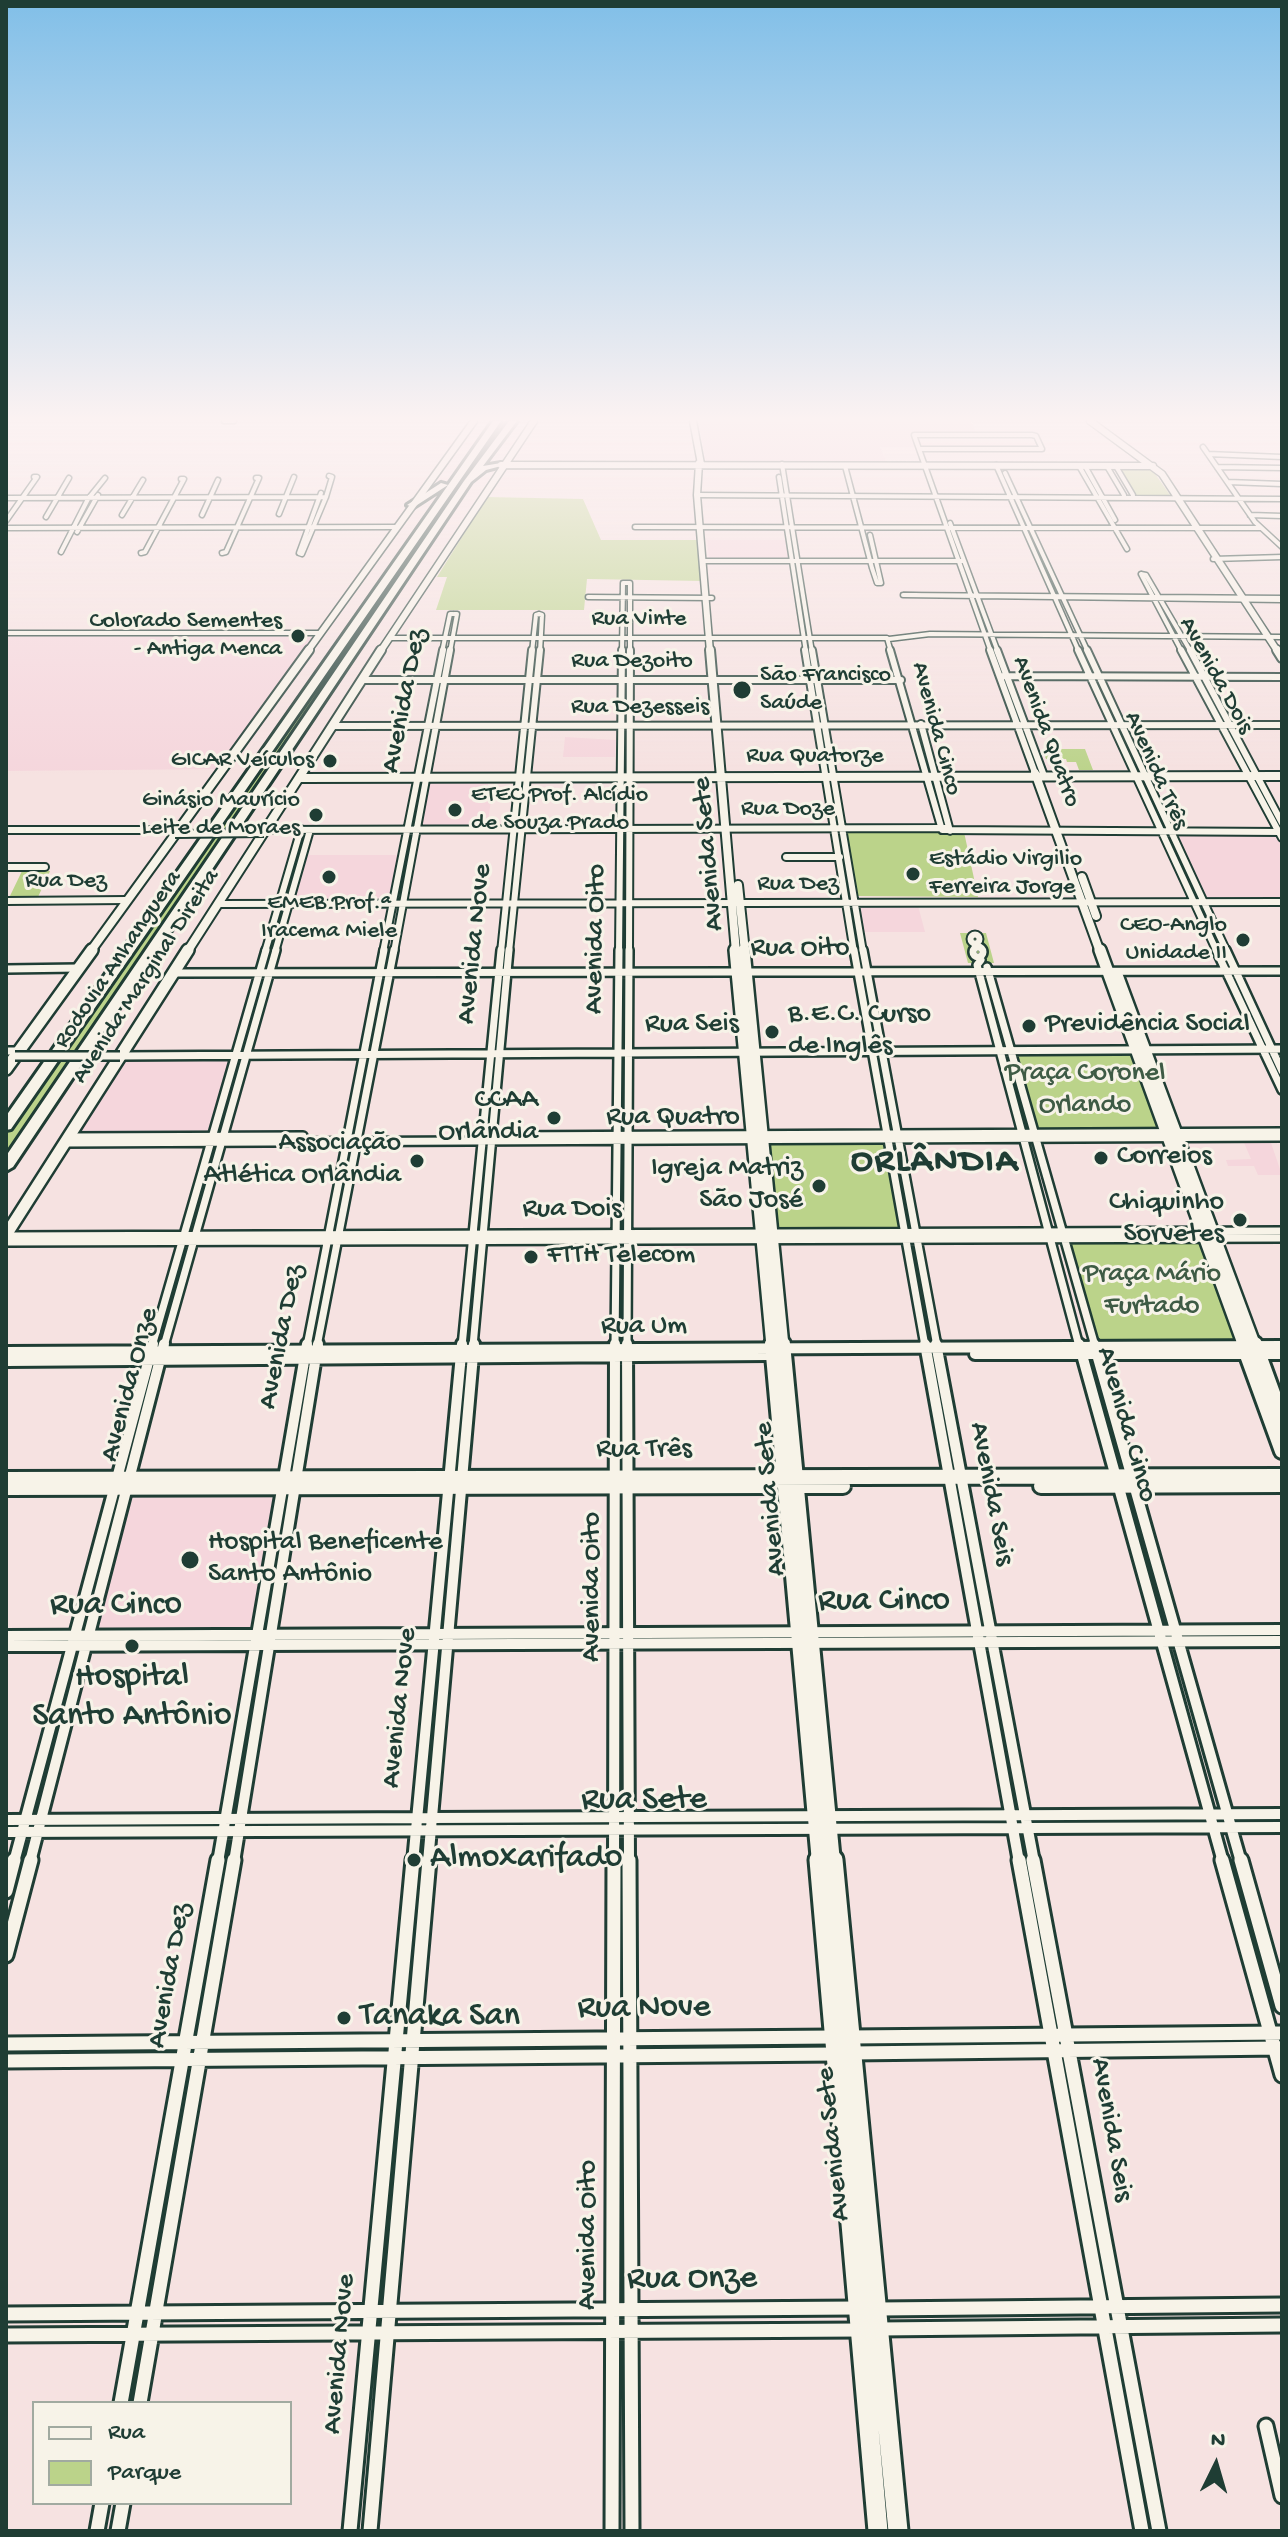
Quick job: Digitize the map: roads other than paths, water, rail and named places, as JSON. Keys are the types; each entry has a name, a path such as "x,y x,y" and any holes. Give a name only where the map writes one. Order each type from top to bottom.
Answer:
{"highway":[{"name":"Rodovia Anhanguera","path":"6,1126 418,539"},
{"name":"Rodovia Anhanguera","path":"6,1167 421,539"}],"street":[{"path":"68,539 60,552 65,551 70,539"},
{"path":"227,539 220,553 226,552 230,539"},
{"path":"305,545 307,539"},
{"path":"6,1069 12,1054 77,971 386,539"},
{"name":"Avenida Marginal Direita","path":"6,1235 453,539"},
{"name":"Avenida Sete","path":"704,539 843,2045 871,2329 898,2531"},
{"name":"Avenida Seis","path":"791,539 845,900 857,970 877,1049"},
{"path":"868,539 873,560"},
{"name":"Avenida Quatro","path":"953,539 1251,1350 1282,1451"},
{"name":"Avenida Três","path":"1031,539 1266,1047 1282,1090"},
{"path":"1202,539 1282,666"},
{"path":"1215,559 1282,557"},
{"path":"706,560 961,560"},
{"name":"Avenida Oito","path":"612,2531 616,1638 627,1354 623,1237 623,970 627,583"},
{"path":"974,596 903,595 1282,599"},
{"path":"626,597 587,598 709,597"},
{"name":"Avenida Dois","path":"1155,598 1202,678 1280,830"},
{"path":"6,634 318,635"},
{"name":"Rua Vinte","path":"391,636 989,636"},
{"name":"Avenida Dez","path":"140,2401 239,1832 264,1639 311,1355 449,636"},
{"name":"Avenida Nove","path":"370,2531 448,1638 461,1354 489,1139 495,1052 538,636"},
{"path":"989,636 1282,639"},
{"name":"Avenida Cinco","path":"888,638 917,724 946,830"},
{"path":"1267,639 1282,658"},
{"name":"Rua Dezoito","path":"364,678 900,678"},
{"path":"1004,678 1282,678"},
{"name":"Rua Dezesseis","path":"334,724 1282,723"},
{"name":"Rua Quatorze","path":"302,776 1282,774"},
{"name":"Rua Doze","path":"6,832 1280,830"},
{"name":"Avenida Onze","path":"6,1891 74,1641 223,1139 242,1052 305,831"},
{"path":"786,857 841,857"},
{"name":"Avenida Seis","path":"841,857 867,970 877,1049 911,1236 939,1352 978,1637 1142,2531"},
{"path":"6,867 45,867"},
{"name":"Rua Dez","path":"220,902 1282,899"},
{"name":"Rua Dez","path":"6,903 125,903"},
{"name":"Avenida Cinco","path":"981,960 1021,1136 1081,1350 1176,1636 1282,2006"},
{"name":"Rua Oito","path":"175,971 867,970 981,960 1111,969 1282,969"},
{"path":"6,971 77,971"},
{"name":"Avenida Três","path":"1266,1047 1282,1071"},
{"name":"Rua Seis","path":"12,1054 1282,1047"},
{"name":"Avenida Cinco","path":"1003,1048 1033,1136 1094,1350 1161,1636 1235,1901 1276,2033 1282,2075"},
{"name":"Avenida Onze","path":"6,1955 89,1640 150,1355 212,1139 242,1052"},
{"name":"Rua Quatro","path":"66,1140 1282,1134"},
{"name":"Rua Dois","path":"1208,1235 1282,1231"},
{"name":"Rua Dois","path":"6,1235 334,1238 1208,1235 1282,1238"},
{"name":"Avenida Seis","path":"911,1236 926,1352 992,1637 1159,2531"},
{"name":"Avenida Nove","path":"350,2531 434,1638 474,1354 478,1237"},
{"name":"Avenida Oito","path":"623,1237 615,1354 630,1638 632,2531"},
{"name":"Rua Dois","path":"6,1242 184,1238"},
{"name":"Rua Um","path":"7,1358 1251,1350 1282,1346"},
{"name":"Avenida Quatro","path":"1251,1350 1282,1418"},
{"name":"Rua Um","path":"1251,1350 1282,1354"},
{"name":"Rua Três","path":"1125,1482 1282,1476"},
{"name":"Rua Três","path":"6,1479 121,1483"},
{"name":"Rua Três","path":"6,1488 121,1483 290,1482 1125,1482 1282,1485"},
{"name":"Rua Cinco","path":"1236,1636 1282,1630"},
{"path":"739,1631 739,1643"},
{"name":"Rua Cinco","path":"630,1638 739,1631 804,1637 1236,1636 1282,1641"},
{"name":"Rua Cinco","path":"6,1636 74,1641"},
{"name":"Rua Cinco","path":"6,1646 89,1640 434,1638 630,1638 739,1643 804,1637"},
{"name":"Avenida Dez","path":"121,2401 223,1826 264,1639"},
{"path":"993,1720 1008,1720"},
{"name":"Rua Sete","path":"432,1824 615,1817 822,1822 1028,1822 1282,1814"},
{"name":"Rua Sete","path":"6,1832 223,1826 241,1819 616,1830 822,1822"},
{"name":"Rua Sete","path":"6,1820 223,1826 239,1832 417,1824"},
{"name":"Rua Sete","path":"1111,1821 1282,1827"},
{"path":"1026,1895 1041,1895"},
{"path":"1235,1901 1252,1902"},
{"path":"1037,1953 1052,1953"},
{"name":"Rua Nove","path":"6,2061 613,2055 843,2045 946,2037 1276,2033"},
{"path":"946,2037 947,2052"},
{"name":"Rua Nove","path":"6,2044 630,2038 843,2045 947,2052 1278,2048"},
{"path":"1076,2164 1092,2164"},
{"name":"Rua Onze","path":"6,2314 1282,2305"},
{"name":"Rua Onze","path":"6,2335 1282,2325"},
{"name":"Avenida Sete","path":"871,2329 878,2531"},
{"path":"1266,2426 1282,2496"},
{"path":"1129,2455 1145,2457"},
{"path":"1137,2500 1153,2500"},
{"path":"97,2531 102,2505"},
{"path":"118,2531 123,2505"}],"place":[{"name":"Colorado Sementes - Antiga Menca","path":"298,636"},
{"name":"São Francisco Saúde","path":"742,690"},
{"name":"GICAR Veículos","path":"330,761"},
{"name":"ETEC Prof. Alcídio de Souza Prado","path":"455,810"},
{"name":"Ginásio Maurício Leite de Moraes","path":"316,815"},
{"name":"Estádio Virgilio Ferreira Jorge","path":"913,874"},
{"name":"EMEB Prof.ª Iracema Miele","path":"329,877"},
{"name":"CEO-Anglo Unidade II","path":"1243,940"},
{"name":"Previdência Social","path":"1029,1026"},
{"name":"B.E.C. Curso de Inglês","path":"772,1032"},
{"name":"CCAA Orlândia","path":"554,1118"},
{"name":"Correios","path":"1101,1158"},
{"name":"Associação Atlética Orlândia","path":"417,1161"},
{"name":"Igreja Matriz São José","path":"819,1186"},
{"name":"Chiquinho Sorvetes","path":"1240,1220"},
{"name":"FTTH Telecom","path":"531,1257"},
{"name":"Hospital Beneficente Santo Antônio","path":"190,1560"},
{"name":"Hospital Santo Antônio","path":"132,1646"},
{"name":"Almoxarifado","path":"414,1860"},
{"name":"Tanaka San","path":"344,2018"}],"district":[{"name":"ORLÂNDIA","path":"935,1163"}],"park label":[{"name":"Praça Coronel Orlando","path":"1085,1091"},
{"name":"Praça Mário Furtado","path":"1152,1292"}]}
